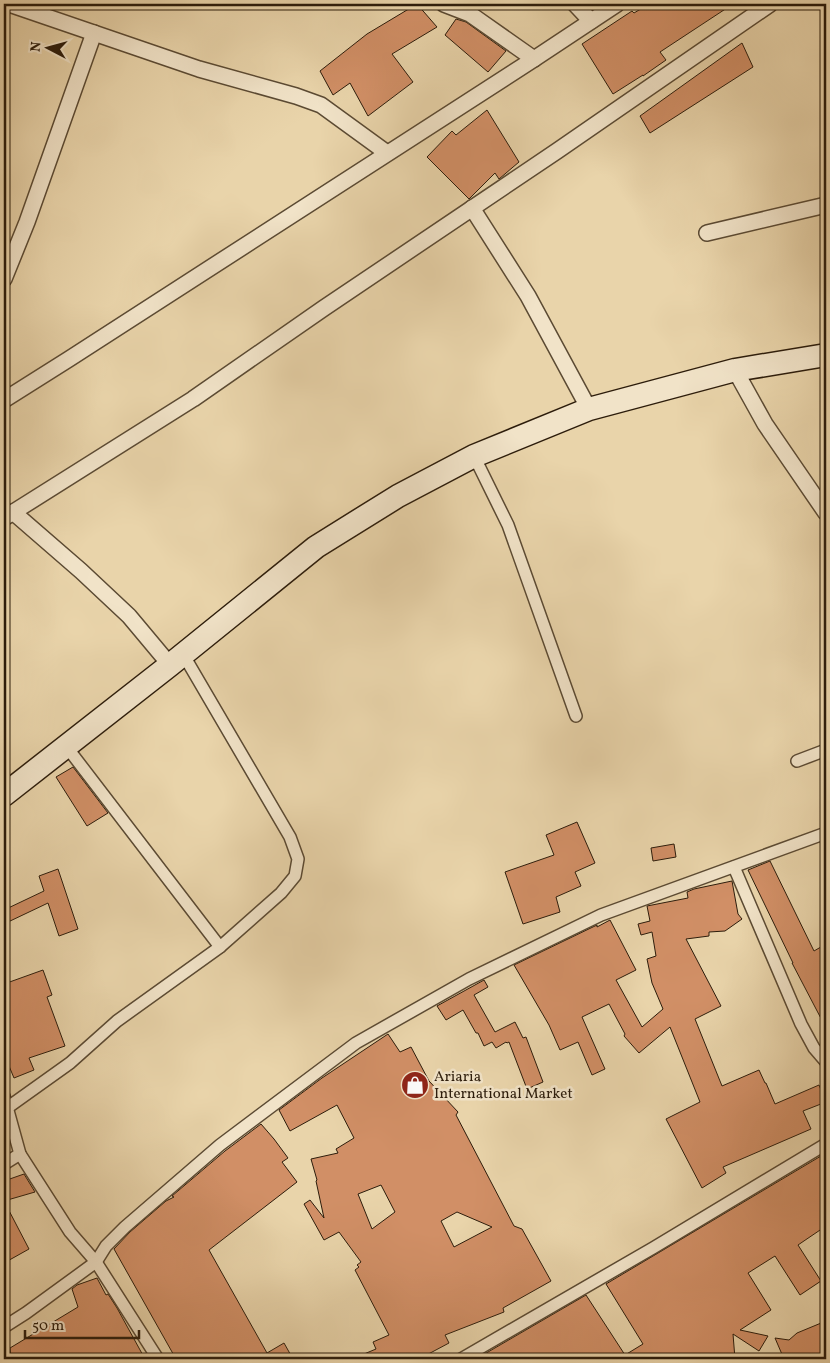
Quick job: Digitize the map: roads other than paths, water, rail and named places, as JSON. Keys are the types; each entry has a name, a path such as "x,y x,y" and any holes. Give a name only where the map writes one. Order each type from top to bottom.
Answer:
{"main road":[{"path":"4,795 316,547 398,496 474,456 589,410 735,370 826,356"}],"street":[{"path":"9,4 199,69 296,96 321,105 387,153"},
{"path":"444,4 470,14 534,59"},
{"path":"575,4 591,21"},
{"path":"4,400 617,4"},
{"path":"158,1359 96,1262 70,1232 20,1154 6,1102 70,1063 117,1021 220,947 281,893 295,876 298,859 290,838 176,660 81,571 8,515 193,399 770,4"},
{"path":"4,279 27,222 94,33"},
{"path":"707,233 826,206"},
{"path":"472,208 528,296 589,410"},
{"path":"735,370 765,424 826,513"},
{"path":"474,456 508,525 576,716"},
{"path":"66,746 220,947"},
{"path":"798,761 826,750"},
{"path":"4,1327 96,1262 106,1246 125,1227 220,1145 356,1042 469,978 593,920 826,833"},
{"path":"734,867 801,1024 814,1048 826,1062"},
{"path":"461,1359 653,1248 826,1144"},
{"path":"4,1164 20,1154"}],"place":[{"name":"Ariaria International Market","path":"415,1085"}]}
